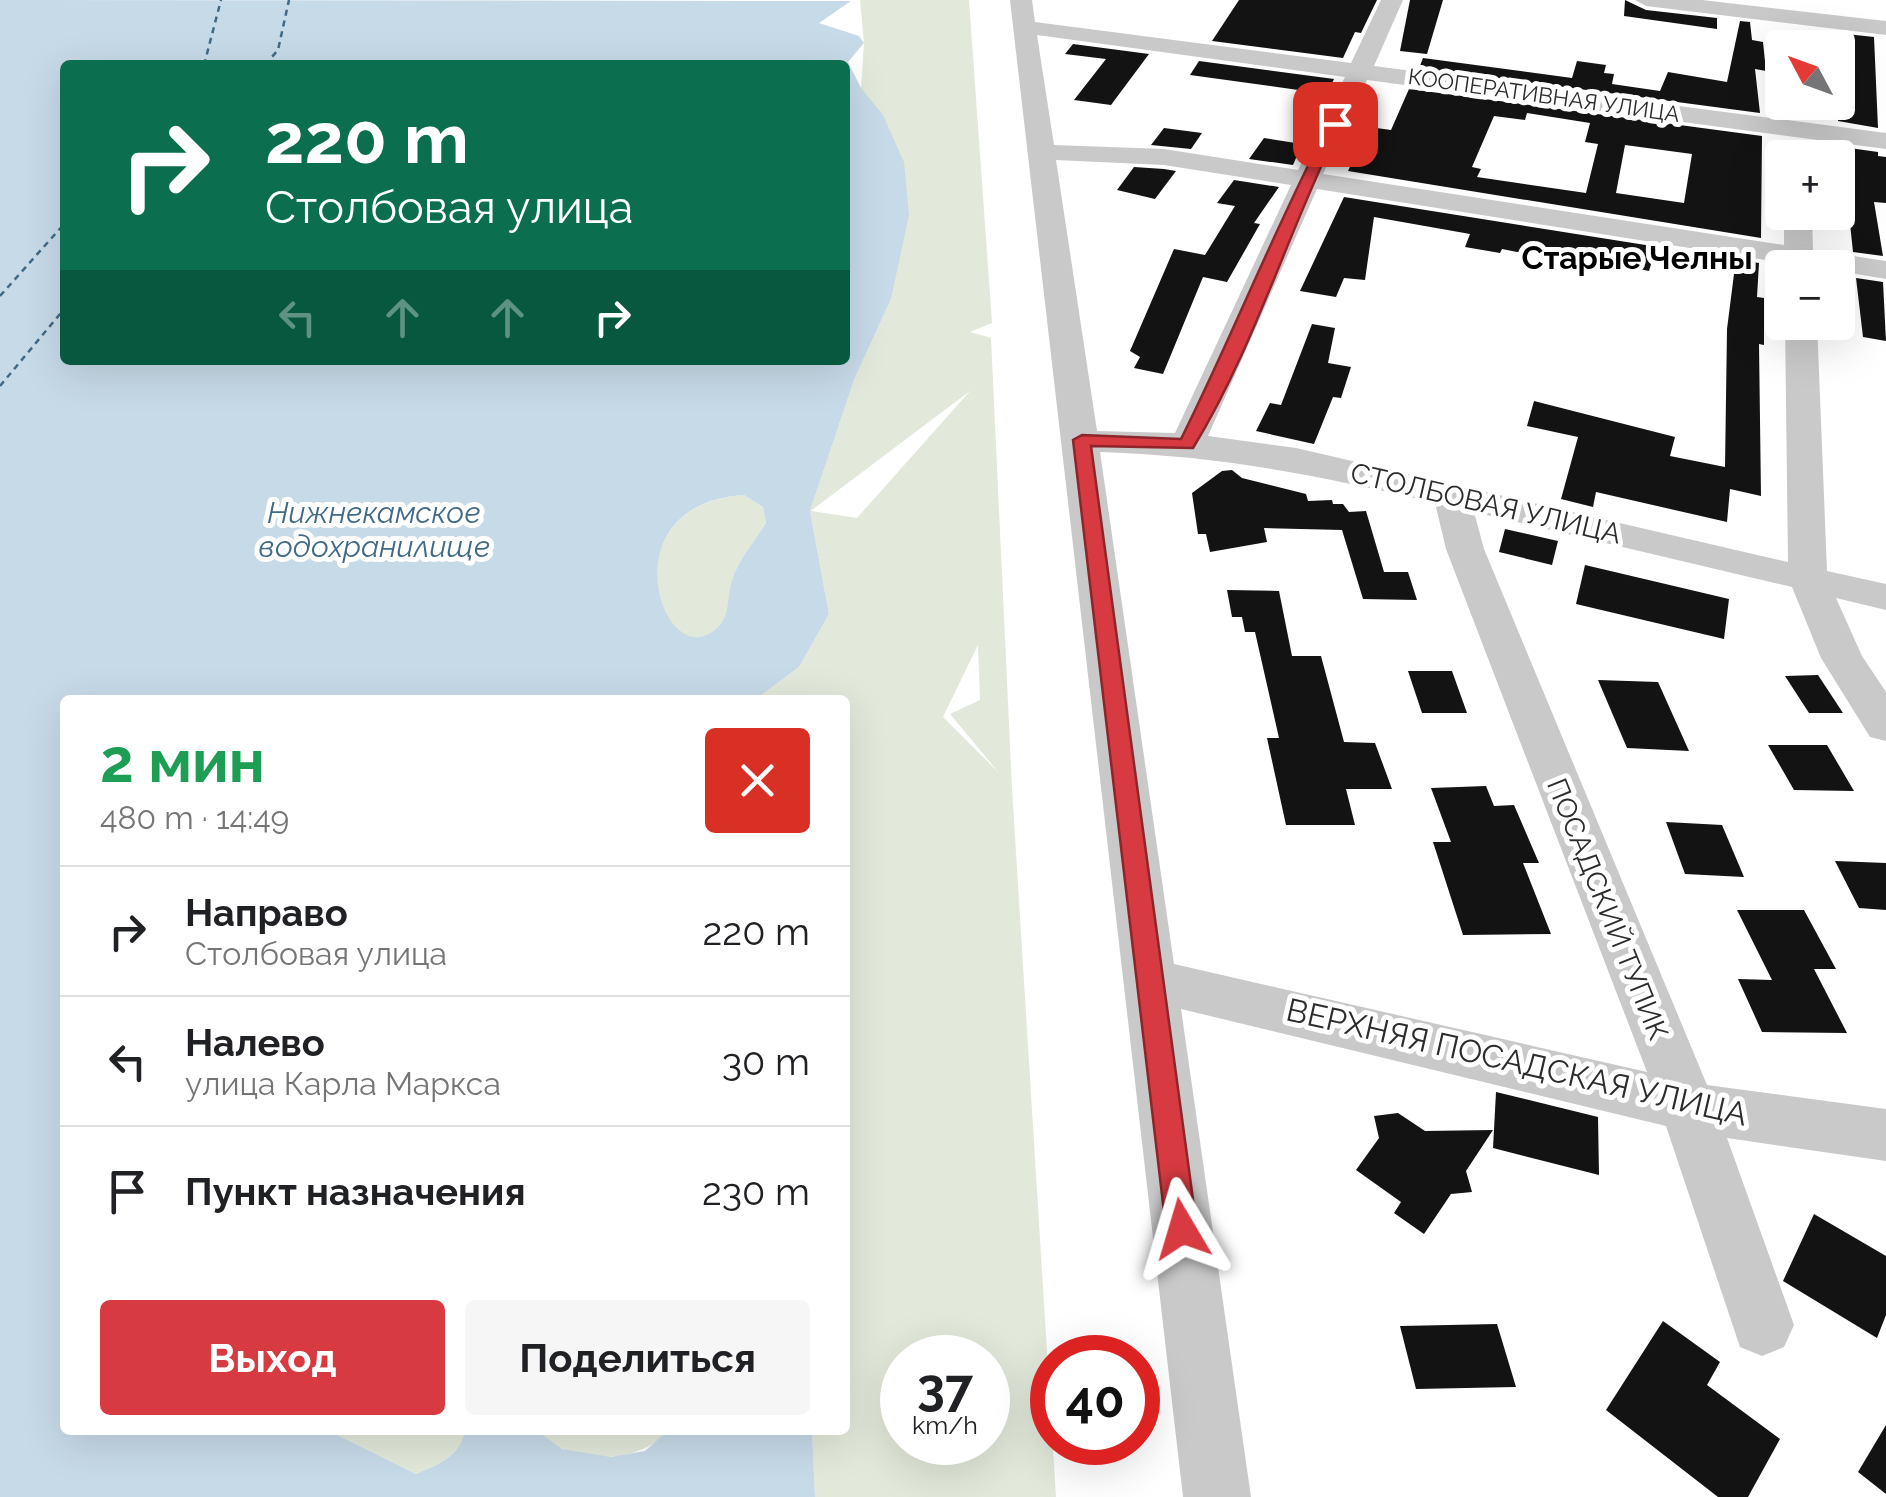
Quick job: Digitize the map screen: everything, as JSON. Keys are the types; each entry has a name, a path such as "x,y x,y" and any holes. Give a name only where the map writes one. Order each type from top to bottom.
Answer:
{"street":[{"path":"1187,444 1240,338 1308,178 1362,71 1392,0"},
{"path":"1646,0 1792,27 1886,28"},
{"path":"1767,0 1792,27"},
{"path":"1046,18 1044,152 1216,1497"},
{"name":"КООПЕРАТИВНАЯ УЛИЦА","path":"1046,18 1362,71 1886,141"},
{"path":"1797,120 1797,140"},
{"path":"1044,152 1164,157 1765,256"},
{"path":"1855,267 1886,270"},
{"path":"1801,340 1808,579 1842,658 1886,726"},
{"name":"СТОЛБОВАЯ УЛИЦА","path":"1082,440 1187,444 1296,459 1886,597"},
{"name":"ПОСАДСКИЙ ТУПИК","path":"1452,494 1466,549 1688,1108 1762,1325"},
{"name":"ВЕРХНЯЯ ПОСАДСКАЯ УЛИЦА","path":"1149,981 1243,999 1688,1108 1886,1136"}],"green space":[{"path":"860,0 969,0 992,323 970,332 991,338 1012,788 1046,1335 1030,1335 1030,1465 1054,1465 1056,1497 815,1497 812,1435 850,1435 850,695 762,695 799,667 829,614 810,511 854,380 891,299 861,88 864,43","holes":["970,391 857,518 812,510","978,645 980,700 950,714 999,773 943,717"]},
{"path":"744,495 763,507 766,521 737,576 724,620 699,637 680,631 666,613 658,586 659,556 672,528 700,506"},
{"path":"337,1435 463,1435 453,1453 416,1474"},
{"path":"543,1435 664,1435 647,1447 620,1456 591,1456 553,1443"}],"water":[{"name":"Нижнекамское водохранилище","path":"0,0 851,1 819,23 859,36 864,43 850,60 60,60 60,365 850,365 850,66 861,88 883,115 904,162 909,215 891,299 854,380 810,511 829,614 799,667 762,695 60,695 60,1435 337,1435 416,1474 453,1453 463,1435 543,1435 562,1449 611,1457 645,1451 663,1435 812,1435 815,1497 0,1497","holes":["744,495 763,507 766,522 735,573 723,621 700,637 681,631 666,613 658,586 659,556 672,528 700,506"]}],"building":[{"path":"1239,0 1377,0 1343,58 1212,41"},
{"path":"1410,0 1443,0 1427,54 1400,51"},
{"path":"1625,0 1646,10 1717,18 1717,29 1624,16"},
{"path":"1740,21 1750,22 1752,40 1763,42 1765,71 1755,69 1760,113 1419,68 1423,58 1572,78 1577,61 1606,65 1604,73 1614,74 1612,84 1660,91 1668,72 1727,82"},
{"path":"1855,35 1874,37 1878,128 1838,121 1855,120"},
{"path":"1073,44 1149,54 1111,105 1074,100 1106,59 1065,54"},
{"path":"1199,61 1334,79 1327,94 1190,75"},
{"path":"1409,89 1762,136 1761,238 1348,171 1369,127 1391,130","holes":["1527,113 1590,123 1585,142 1598,144 1586,193 1477,177 1481,169 1472,167 1494,116 1525,120","1625,145 1692,154 1684,203 1616,193"]},
{"path":"1164,128 1202,133 1191,149 1151,145"},
{"path":"1264,138 1302,144 1293,165 1249,159"},
{"path":"1855,149 1886,157 1886,203 1874,202 1883,256 1853,250"},
{"path":"1134,167 1176,171 1155,199 1117,190"},
{"path":"1234,180 1279,187 1254,223 1260,224 1227,282 1203,277 1163,374 1134,368 1140,357 1130,351 1174,249 1205,255 1235,206 1217,203"},
{"path":"1344,197 1759,263 1757,297 1764,298 1764,345 1759,344 1761,496 1730,489 1727,522 1596,492 1593,507 1561,499 1578,437 1527,426 1534,401 1675,437 1670,456 1725,467 1727,329 1734,274 1728,273 1728,260 1716,259 1713,271 1652,261 1649,271 1534,248 1532,255 1502,249 1500,253 1465,247 1470,234 1374,217 1365,280 1344,278 1336,297 1300,291"},
{"path":"1856,278 1883,282 1886,341 1863,337"},
{"path":"1312,324 1335,328 1328,363 1351,367 1341,398 1333,397 1314,444 1256,431 1270,403 1281,405"},
{"path":"1232,470 1242,478 1306,494 1308,501 1332,500 1333,504 1343,504 1349,512 1366,511 1384,572 1408,572 1417,600 1363,599 1342,530 1264,528 1267,542 1210,552 1206,534 1198,534 1192,493 1222,471"},
{"path":"1505,529 1558,541 1552,565 1499,552"},
{"path":"1585,565 1729,599 1724,639 1576,604"},
{"path":"1227,590 1279,591 1292,656 1321,656 1344,742 1375,743 1392,789 1346,789 1355,825 1286,825 1267,738 1279,738 1255,632 1245,632 1242,617 1232,617"},
{"path":"1408,671 1452,671 1467,713 1422,713"},
{"path":"1818,675 1843,713 1809,713 1785,676"},
{"path":"1598,680 1658,682 1689,751 1627,748"},
{"path":"1768,745 1827,745 1854,791 1794,790"},
{"path":"1486,786 1494,806 1514,805 1539,863 1523,863 1551,934 1463,935 1433,842 1451,842 1431,788"},
{"path":"1666,822 1722,825 1744,877 1685,874"},
{"path":"1835,861 1886,863 1886,910 1859,908"},
{"path":"1737,910 1804,910 1836,969 1814,969 1847,1033 1762,1032 1738,979 1772,980"},
{"path":"1496,1092 1598,1117 1599,1175 1493,1148"},
{"path":"1398,1113 1425,1131 1493,1130 1466,1171 1472,1192 1451,1194 1424,1234 1394,1213 1401,1202 1356,1170 1379,1138 1374,1116"},
{"path":"1814,1214 1886,1256 1886,1315 1877,1338 1783,1281"},
{"path":"1663,1321 1720,1362 1707,1385 1780,1439 1748,1497 1718,1497 1606,1410"},
{"path":"1497,1324 1516,1387 1416,1389 1400,1326"},
{"path":"1886,1425 1886,1494 1858,1472"}],"ferry route":[{"path":"205,60 221,0"},
{"path":"269,60 278,50 289,0"},
{"path":"0,296 60,229"},
{"path":"0,386 60,314"}],"district":[{"name":"Старые Челны","path":"1637,258"}],"route":[{"path":"1182,1229 1082,440 1187,444 1240,338 1335,124"}]}
